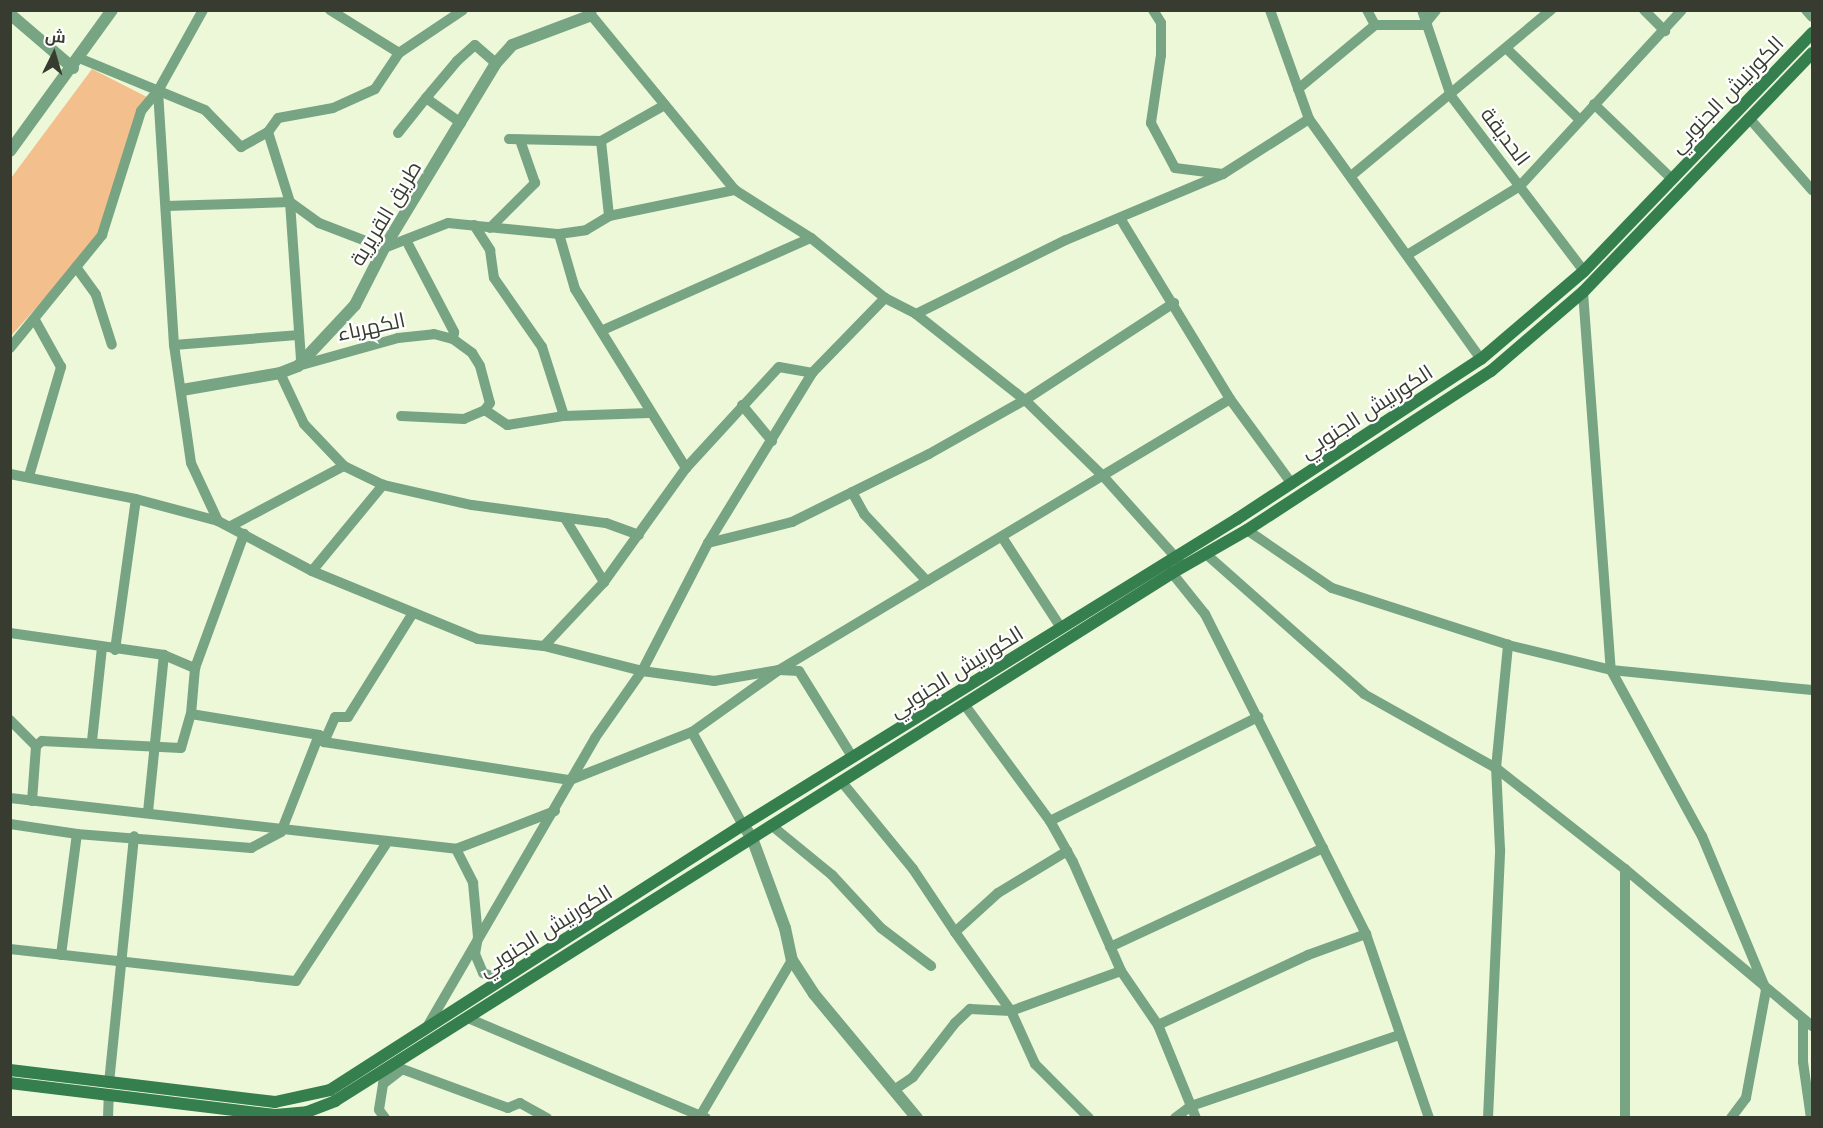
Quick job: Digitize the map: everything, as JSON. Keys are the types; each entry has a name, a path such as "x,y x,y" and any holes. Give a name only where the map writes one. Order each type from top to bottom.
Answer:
{"main road":[{"name":"الكورنيش الجنوبي","path":"10,1083 109,1088 275,1102 303,1099 330,1090 743,825 1061,628 1179,561 1481,359 1584,271 1812,33"},
{"name":"الكورنيش الجنوبي","path":"10,1070 275,1115 307,1112 384,1077 752,837 1172,573 1179,561 1206,554 1247,530 1491,371 1583,292 1812,53"}],"street":[{"path":"10,152 112,10"},
{"path":"10,348 102,235 141,111 158,91 202,10"},
{"path":"330,10 399,53"},
{"path":"10,14 76,63 205,110 241,147 268,132 278,118 333,108 375,89 399,53 463,10"},
{"path":"1153,10 1161,23 1161,55 1151,123 1175,168 1223,174"},
{"path":"1270,10 1309,119 1481,359"},
{"path":"1367,10 1375,25"},
{"name":"الحديقة","path":"1422,10 1424,25 1451,96 1584,271"},
{"path":"1298,89 1375,25 1424,25 1436,10"},
{"path":"1351,176 1508,50 1551,10"},
{"path":"1644,10 1665,31"},
{"path":"1407,255 1520,186 1682,10"},
{"path":"1806,10 1812,17"},
{"path":"589,12 735,190 811,238 885,298 916,314 1025,400 1103,476 1179,561"},
{"name":"طريق القريرية","path":"182,390 280,374 299,363 355,305 384,248 496,63 512,45 589,12"},
{"path":"398,133 457,61 475,45 496,63"},
{"path":"1508,50 1580,120"},
{"path":"158,91 174,345 191,463 218,521"},
{"path":"426,98 461,123"},
{"path":"1594,104 1672,179"},
{"path":"490,228 535,183 514,140 602,141 665,105"},
{"path":"1749,118 1812,190"},
{"path":"916,314 1066,240 1223,174 1309,119"},
{"path":"268,132 290,202 299,363"},
{"path":"602,141 609,216"},
{"path":"166,206 290,202 319,223 384,248 448,223 560,234 586,230 609,216 735,190"},
{"path":"1120,218 1174,303 1230,399 1292,484"},
{"path":"474,225 490,250 494,278 542,347 564,416"},
{"path":"560,234 575,289 603,330 649,413 686,468"},
{"path":"603,330 811,238"},
{"path":"401,416 464,419 485,410 490,403 480,366 472,352 453,339 454,332 406,240"},
{"path":"76,267 96,295 112,345"},
{"path":"1583,292 1611,670 1702,836 1766,990 1746,1098 1731,1118"},
{"path":"426,1028 478,937 555,811 570,780 642,671 708,543 812,373 885,298"},
{"path":"708,543 792,522 852,492 1025,400 1174,303"},
{"path":"29,476 61,367 34,320"},
{"name":"الكهرباء","path":"299,363 398,338 434,334 453,339"},
{"path":"174,345 297,335"},
{"path":"544,646 604,582 686,468 779,367 812,373"},
{"path":"280,374 304,424 344,466 383,485 566,520 606,523 639,535"},
{"path":"191,714 322,739 570,780 692,732 779,670 1230,399"},
{"path":"742,405 772,441"},
{"path":"485,410 507,425 564,416 649,413"},
{"path":"231,526 344,466"},
{"path":"11,474 136,499 218,521 312,571 478,639 544,646 642,671 714,681 779,670 799,671 853,758"},
{"path":"312,571 383,485"},
{"path":"852,492 864,514 927,581"},
{"path":"115,650 136,499"},
{"path":"566,520 604,582"},
{"path":"1247,530 1332,588 1508,645 1611,670 1812,690"},
{"path":"32,801 36,746 42,741 92,741 181,748 191,714 195,668 244,534"},
{"path":"1002,537 1061,628"},
{"path":"1206,554 1364,694 1496,768 1625,869 1766,990 1808,1022 1803,1062 1811,1118"},
{"path":"1172,573 1205,614 1366,934 1429,1118"},
{"path":"10,824 77,834 134,836 251,848 281,832 334,717 348,717 413,613"},
{"path":"10,633 115,650 164,655 195,668"},
{"path":"1488,1118 1500,849 1496,768 1508,645"},
{"path":"92,741 102,648"},
{"path":"148,812 152,745 164,655"},
{"path":"964,704 1050,821 1121,971 1158,1025 1196,1118"},
{"path":"1050,821 1258,717"},
{"path":"10,720 36,746"},
{"path":"692,732 743,825 752,837 786,928 792,960 813,994 917,1118"},
{"path":"841,781 913,870 1011,1011 1035,1064 1089,1118"},
{"path":"10,798 148,812 281,832 456,849 555,811"},
{"path":"771,825 832,875 881,928 931,966"},
{"path":"61,954 77,834"},
{"path":"108,1118 120,962 134,836"},
{"path":"10,949 296,981 386,844"},
{"path":"1110,947 1323,848"},
{"path":"456,849 472,884 478,937 475,954 483,973 502,980"},
{"path":"955,932 998,893 1066,851"},
{"path":"1625,869 1625,1118"},
{"path":"1158,1025 1308,955 1366,934"},
{"path":"470,1019 702,1117 792,960"},
{"path":"894,1090 914,1077 954,1023 970,1009 1011,1011 1121,971"},
{"path":"1175,1118 1191,1106 1399,1035"},
{"path":"385,1118 379,1110 384,1077 402,1069 508,1108 520,1103 547,1118"}],"shaded area":[{"path":"92,69 147,97 94,243 11,336 11,178"}]}
